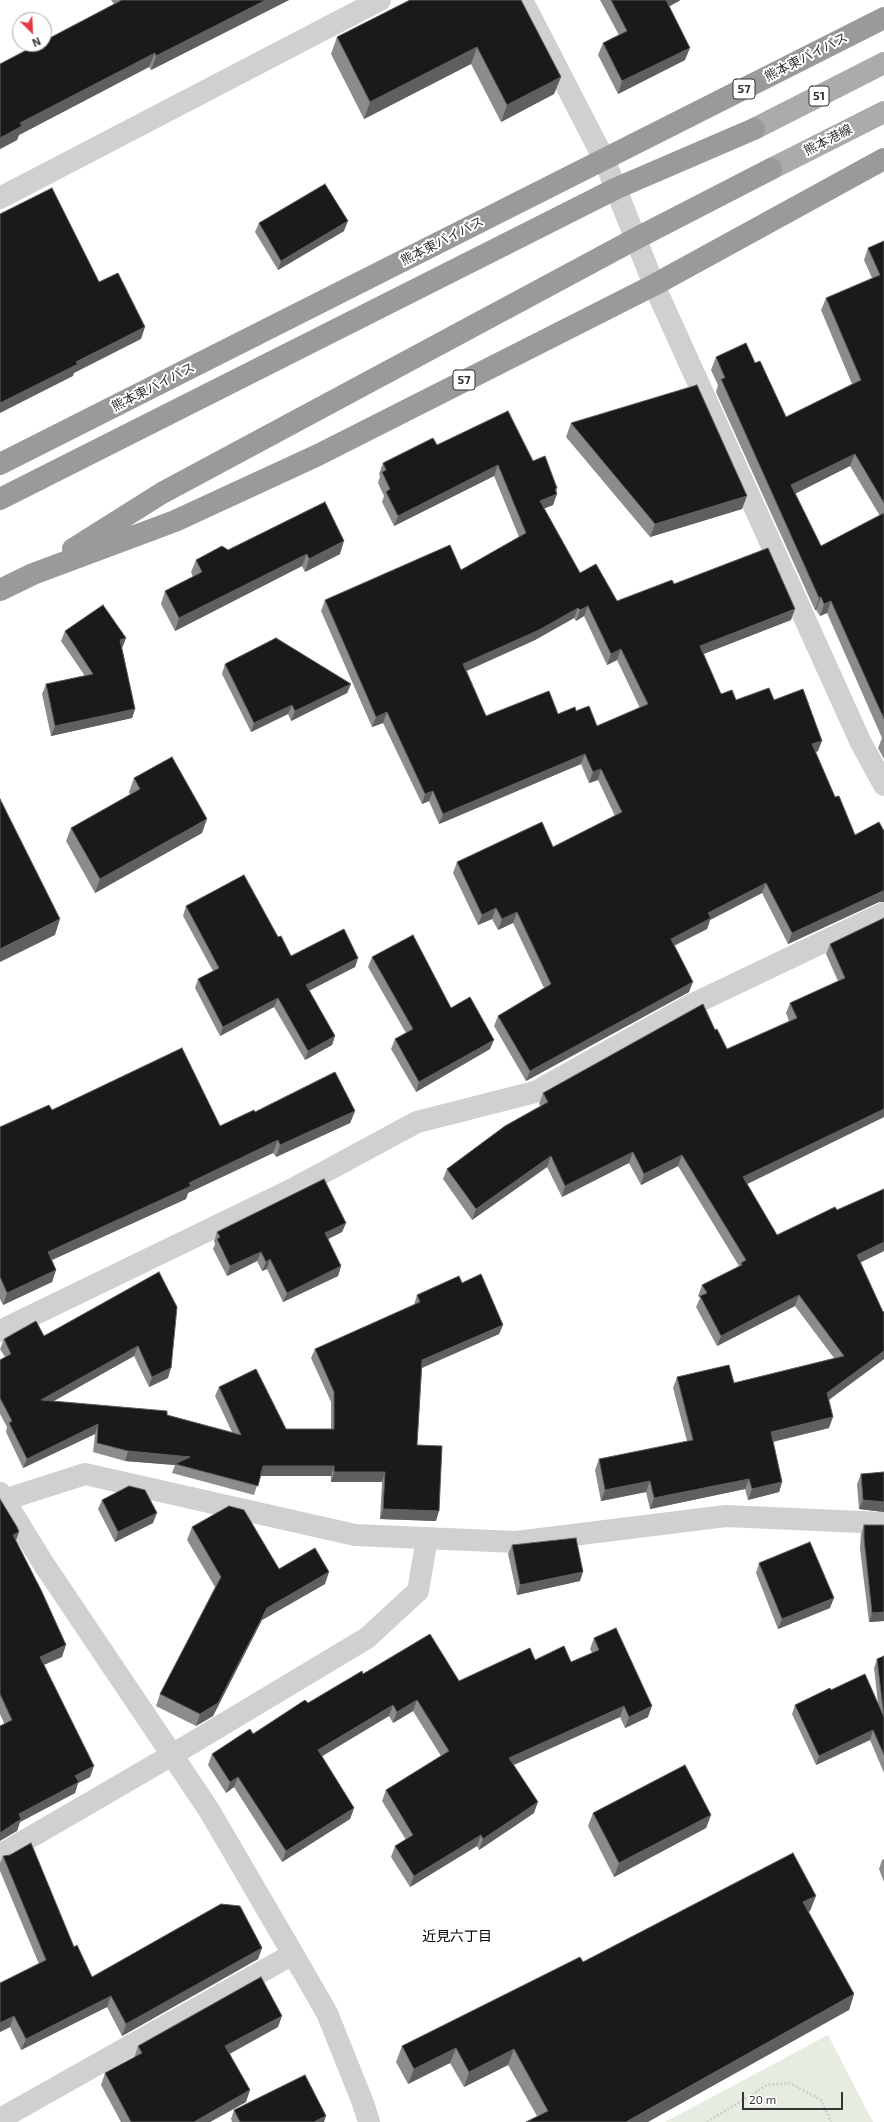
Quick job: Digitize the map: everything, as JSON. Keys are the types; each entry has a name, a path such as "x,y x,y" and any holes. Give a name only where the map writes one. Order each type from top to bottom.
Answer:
{"highway":[{"name":"熊本東バイパス","path":"0,464 884,18"},
{"path":"0,499 617,188 754,128"},
{"name":"57","path":"0,590 33,574 175,521 318,455 654,284 884,159"},
{"path":"33,574 162,493 637,238 771,169"}],"main road":[{"name":"51","path":"754,128 884,63"},
{"name":"熊本港線","path":"771,169 884,112"}],"street":[{"path":"0,198 380,0"},
{"path":"522,0 604,159 617,188 654,284 861,743 884,785"},
{"path":"0,1331 291,1190 416,1122 535,1092 689,1006 884,913"},
{"path":"368,2122 363,2103 326,2012 209,1810 44,1563 2,1497 85,1474 355,1535 516,1542 726,1516 884,1523"},
{"path":"0,1855 172,1755 367,1638 418,1591 427,1538"},
{"path":"0,2120 293,1954"}],"path":[{"path":"707,2122 767,2085 790,2083 821,2100 831,2122"}],"shaded area":[{"path":"828,2035 873,2122 665,2122"}],"building":[{"path":"122,0 266,0 156,56 155,53 20,123 22,126 0,138 0,64 23,52 52,52 52,37"},
{"path":"410,0 521,0 561,77 507,105 477,47 370,102 337,37"},
{"path":"611,0 666,0 690,48 622,81 603,43 627,31"},
{"path":"325,184 348,221 281,261 259,223"},
{"path":"52,188 99,282 118,273 145,327 76,362 78,364 0,403 0,214"},
{"path":"884,241 884,503 855,454 791,485 821,546 884,513 884,719 831,601 824,604 821,597 819,598 721,379 725,378 716,357 746,343 755,363 760,361 786,417 861,380 826,298 880,275 868,248"},
{"path":"697,385 747,496 655,524 571,423"},
{"path":"508,411 533,461 545,456 557,488 555,489 557,494 540,501 580,573 596,564 617,601 672,580 674,584 768,548 795,609 700,646 721,694 732,690 736,700 769,688 774,700 803,689 822,741 812,744 835,797 839,796 855,835 879,822 884,831 884,891 792,933 766,883 708,913 711,918 671,939 693,982 530,1071 498,1016 551,984 517,912 502,919 496,908 482,915 457,862 542,822 553,847 622,812 601,769 593,772 585,754 443,814 433,791 425,794 387,712 376,717 325,600 450,545 461,570 526,533 498,465 398,516 386,492 390,489 382,472 386,470 383,463 433,438 437,445","holes":["588,606 611,654 621,649 648,704 597,726 589,706 576,711 575,707 558,714 549,691 486,716 463,664 539,630 578,608 580,610"]},
{"path":"325,502 344,541 309,559 307,554 179,618 165,591 202,572 196,560 222,546 228,550"},
{"path":"103,605 126,638 120,640 135,709 55,726 46,684 93,674 65,631"},
{"path":"276,638 351,684 295,711 292,705 254,723 225,664"},
{"path":"172,757 207,819 100,879 71,828 140,789 134,778"},
{"path":"0,799 60,919 0,949"},
{"path":"244,875 278,937 281,936 291,956 344,929 358,958 306,985 335,1036 308,1051 278,998 223,1027 198,979 219,968 186,906"},
{"path":"884,918 884,1109 743,1177 777,1235 835,1207 837,1210 884,1189 884,1242 857,1255 883,1312 884,1311 884,1351 827,1393 833,1417 771,1432 782,1482 752,1489 749,1479 654,1498 650,1481 605,1490 599,1459 693,1440 677,1377 729,1365 734,1383 844,1356 799,1295 721,1336 700,1296 707,1293 702,1285 742,1265 741,1263 746,1260 682,1155 644,1174 633,1152 565,1186 551,1156 476,1209 447,1169 505,1126 548,1102 543,1093 703,1004 715,1030 717,1029 727,1049 797,1018 790,1003 845,978 830,944"},
{"path":"413,935 451,1008 470,997 494,1040 419,1082 395,1039 413,1029 372,957"},
{"path":"182,1048 220,1126 254,1110 255,1112 335,1072 355,1111 280,1145 278,1140 189,1183 191,1186 48,1252 56,1270 7,1293 0,1277 0,1127 49,1105 52,1110"},
{"path":"324,1179 346,1223 325,1233 341,1266 287,1293 270,1259 266,1262 261,1252 230,1266 217,1239 220,1237 217,1232"},
{"path":"159,1272 177,1307 171,1368 152,1377 138,1346 41,1400 167,1411 167,1415 241,1435 219,1387 256,1369 286,1429 334,1429 334,1392 315,1349 420,1302 417,1295 459,1276 462,1283 481,1274 503,1325 422,1360 417,1445 442,1446 439,1511 383,1509 385,1472 334,1472 334,1466 263,1466 258,1486 175,1464 190,1457 128,1451 97,1443 98,1424 27,1459 9,1423 12,1421 0,1398 0,1360 11,1354 4,1339 36,1321 44,1336"},
{"path":"884,1472 884,1502 863,1500 861,1474"},
{"path":"129,1486 145,1490 157,1513 118,1532 102,1500"},
{"path":"0,1499 17,1527 19,1532 13,1535 42,1592 66,1645 40,1657 94,1766 75,1776 79,1782 19,1814 21,1819 0,1833 0,1726 12,1720 0,1694"},
{"path":"229,1506 244,1510 279,1569 315,1548 329,1572 267,1608 218,1703 200,1714 160,1694 221,1577 192,1527"},
{"path":"864,1525 884,1525 884,1612 872,1613 864,1539"},
{"path":"576,1538 583,1572 520,1585 512,1545"},
{"path":"810,1542 834,1598 782,1619 759,1563"},
{"path":"616,1628 652,1706 629,1717 624,1706 509,1758 538,1802 483,1839 481,1835 414,1876 395,1846 413,1835 386,1790 449,1751 417,1700 397,1712 393,1705 318,1750 354,1808 286,1851 238,1777 230,1782 212,1754 250,1729 253,1734 305,1700 308,1703 362,1671 363,1674 430,1634 459,1681 530,1648 535,1660 564,1646 571,1662 599,1650 594,1638"},
{"path":"884,1656 884,1717 877,1659"},
{"path":"865,1674 884,1717 884,1755 873,1730 819,1756 795,1705 830,1688 831,1690"},
{"path":"685,1765 711,1815 619,1863 593,1813"},
{"path":"31,1843 74,1947 77,1945 92,1977 221,1904 240,1906 262,1948 126,2024 111,1996 26,2039 14,2016 0,2023 0,1983 46,1960 3,1856 10,1855"},
{"path":"793,1853 816,1896 803,1902 854,1994 626,2122 526,2122 548,2111 514,2049 469,2072 456,2048 414,2069 402,2046 580,1957 583,1962"},
{"path":"261,1977 282,2016 225,2046 250,2090 194,2122 131,2122 105,2073 142,2053 138,2046"},
{"path":"305,2075 326,2116 314,2122 240,2122 234,2110"}],"district":[{"name":"近見六丁目","path":"457,1936"}]}
